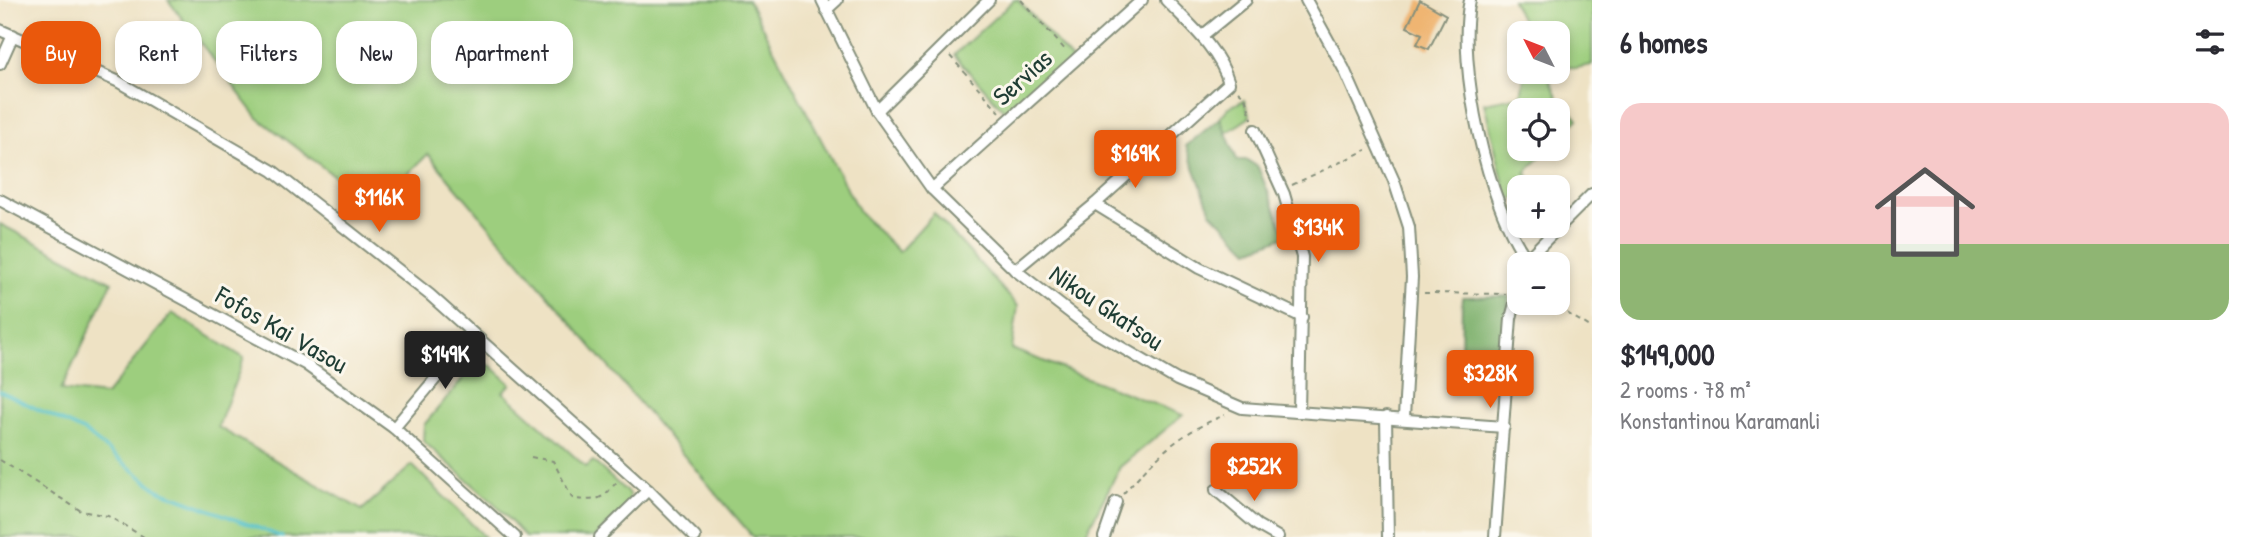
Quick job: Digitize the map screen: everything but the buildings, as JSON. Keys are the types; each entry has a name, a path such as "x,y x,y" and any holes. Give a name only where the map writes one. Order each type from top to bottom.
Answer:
{"street":[{"path":"824,5 837,0"},
{"path":"877,111 989,0"},
{"name":"Servias","path":"932,189 1142,0"},
{"path":"1015,270 1095,204 1228,83 1224,68 1202,36 1166,0"},
{"path":"1202,36 1246,0"},
{"path":"1470,0 1465,48 1471,91 1495,195 1520,252"},
{"path":"1311,2 1394,181 1409,227 1411,292 1404,417"},
{"name":"Nikou Gkatsou","path":"824,5 877,111 932,189 1015,270 1095,332 1177,380 1242,408 1404,417 1504,427"},
{"path":"0,30 117,81 273,171 430,295 648,489 695,537"},
{"path":"0,64 13,35"},
{"path":"1255,130 1282,190 1302,257 1300,412"},
{"path":"1536,252 1592,194"},
{"name":"Fofos Kai Vasou","path":"0,200 305,364 394,428 514,537"},
{"path":"1095,204 1199,268 1302,317"},
{"path":"1495,537 1512,315"},
{"path":"394,428 473,334"},
{"path":"1386,417 1388,537"},
{"path":"600,537 648,489"},
{"path":"1216,489 1257,525 1278,537"},
{"path":"1104,537 1116,502"}],"path":[{"path":"1021,0 1074,60"},
{"path":"942,46 1007,121"},
{"path":"1228,83 1245,97 1255,130"},
{"path":"1282,190 1378,145"},
{"path":"1411,292 1507,292"},
{"path":"1570,315 1592,328"},
{"path":"1116,502 1157,455 1196,426 1242,408"},
{"path":"531,457 553,461 573,499 596,501 606,496 626,470"},
{"path":"0,460 81,511 108,516 144,537"}],"green space":[{"path":"168,0 748,0 859,212 899,252 934,213 1018,306 1012,349 1183,415 1120,467 1084,537 753,537 428,154 375,207 258,118 232,84 322,84 322,21 216,21 216,63 202,45 202,21 184,21"},
{"path":"1014,0 1018,0 1072,60 1008,115 954,55"},
{"path":"1512,0 1592,0 1592,65 1570,67 1570,21 1522,21"},
{"path":"1523,84 1552,84 1558,98 1510,98 1521,96"},
{"path":"1507,99 1507,161 1536,161 1525,173 1527,175 1507,175 1507,197 1484,103"},
{"path":"1244,100 1250,117 1226,133 1220,118 1228,108"},
{"path":"1570,111 1578,119 1570,127"},
{"path":"1220,118 1237,160 1247,160 1258,167 1286,236 1249,250 1211,212 1186,146"},
{"path":"0,224 112,282 61,390 106,395 172,313 244,358 218,427 362,510 412,465 485,537 0,537"},
{"path":"1507,296 1504,363 1461,359 1462,297"},
{"path":"481,363 491,366 511,384 503,392 586,467 593,461 629,494 629,505 595,537 525,537 495,504 423,441 424,425 472,368"}],"waterway":[{"path":"0,391 85,432 158,490 282,537"}]}
